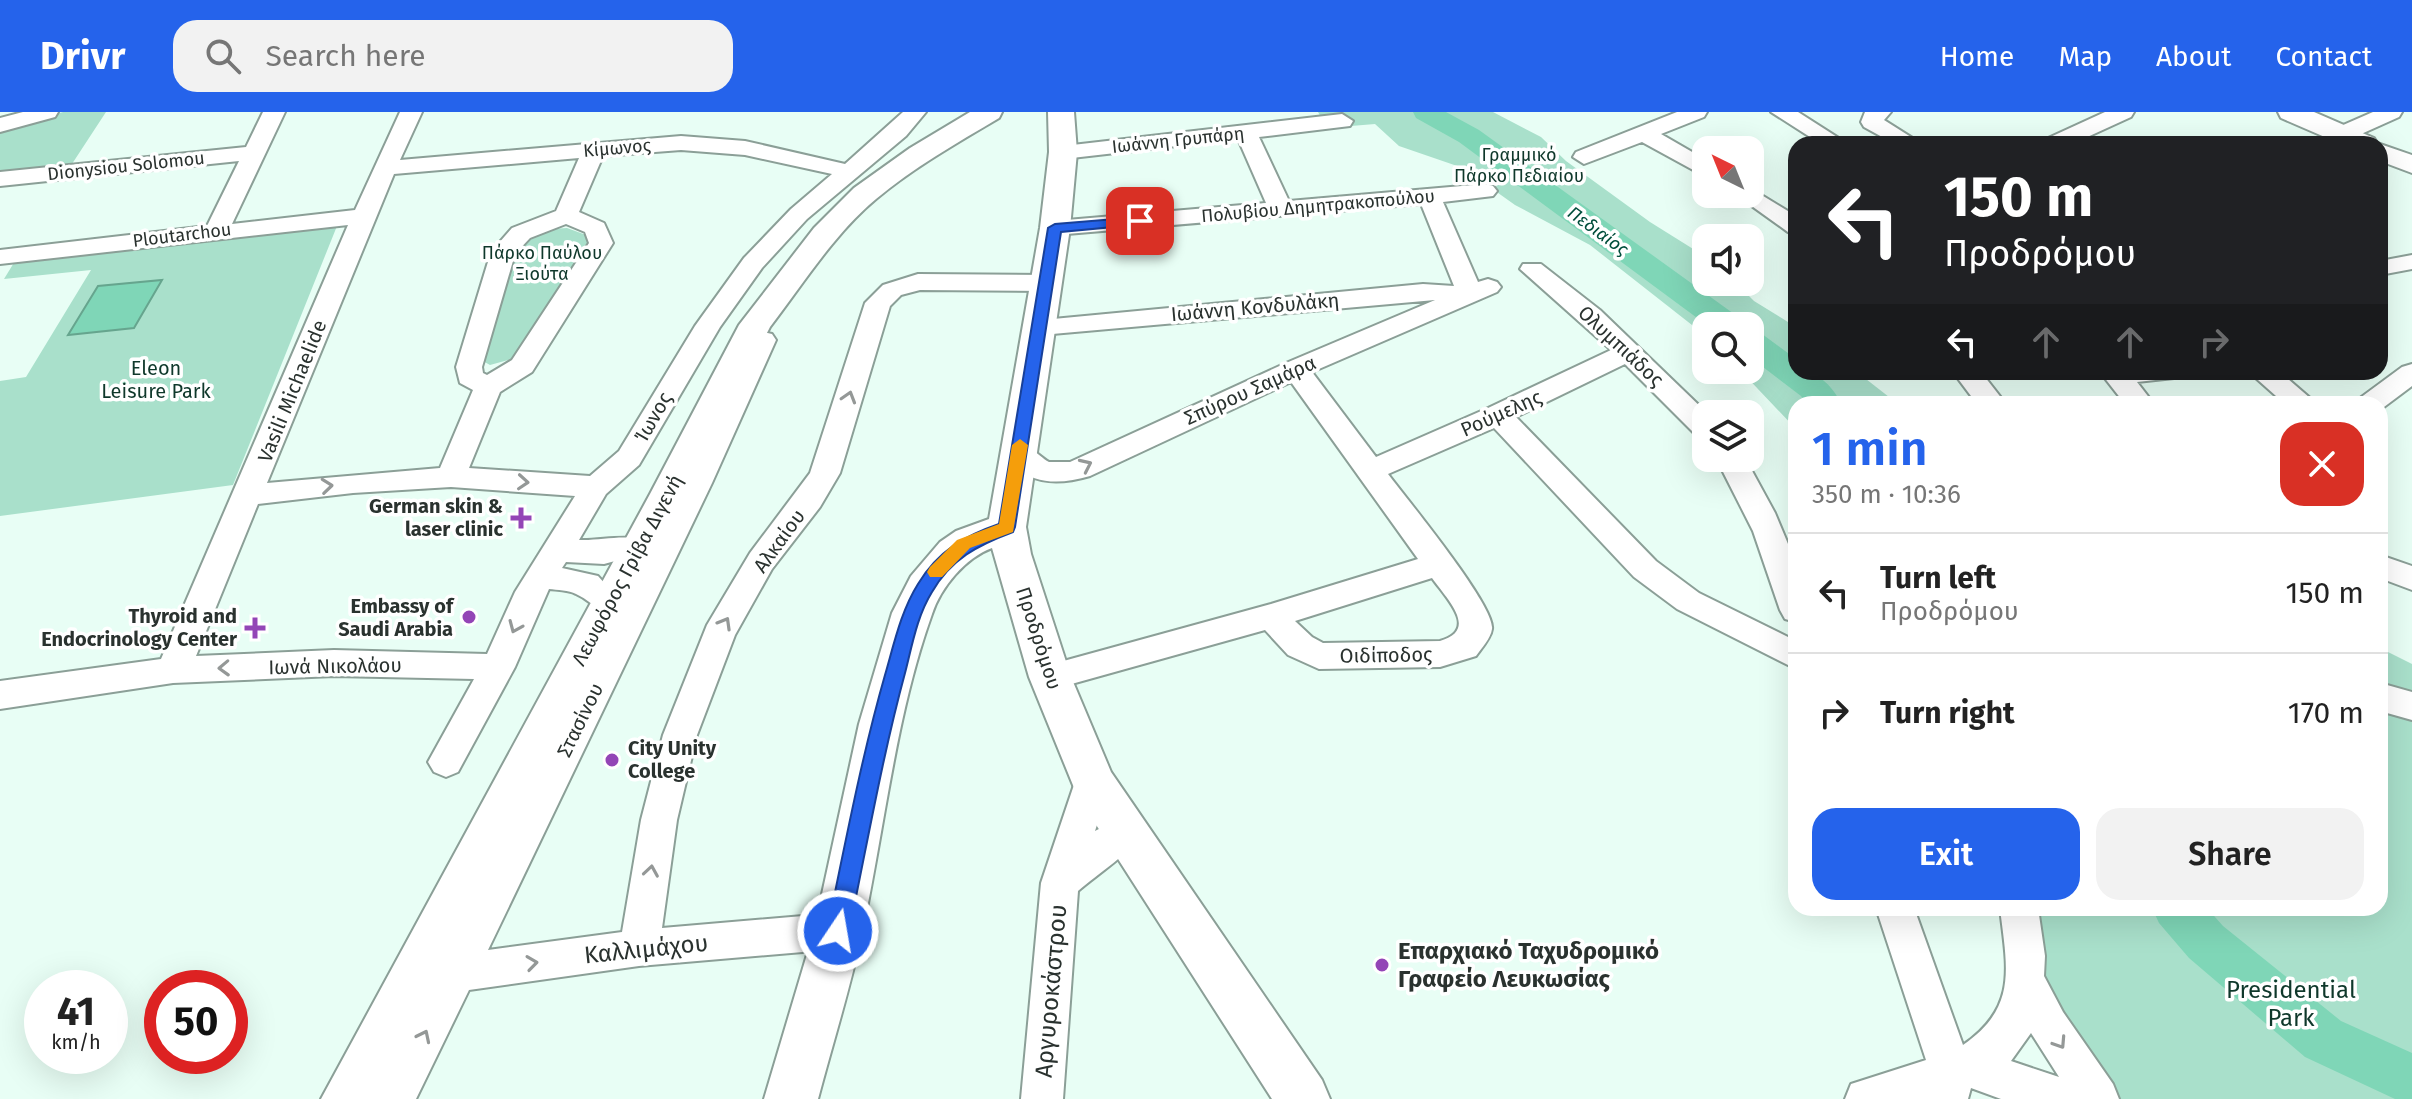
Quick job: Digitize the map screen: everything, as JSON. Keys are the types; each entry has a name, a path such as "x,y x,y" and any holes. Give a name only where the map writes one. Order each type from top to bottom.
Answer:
{"main road":[{"name":"Λεωφόρος Γρίβα Διγενή","path":"334,1099 601,597 706,386 740,325 770,281 815,227 905,148 964,112"},
{"name":"Λεωφόρος Γρίβα Διγενή","path":"348,1099 669,494 755,325 825,234 864,194 909,161 989,112"},
{"name":"Προδρόμου","path":"1061,112 1063,152 1055,228 1007,527 1050,677 1093,782 1303,1099"},
{"path":"2291,112 2344,136"},
{"path":"2388,155 2412,165"},
{"path":"791,1099 838,931 881,724 912,613 925,586 954,552 970,541 1007,527"}],"street":[{"path":"0,125 47,112"},
{"path":"217,230 274,112"},
{"name":"Vasili Michaelide","path":"173,670 250,495 364,216 411,112"},
{"name":"Ίωνος","path":"446,762 498,667 526,600 596,487 629,458 708,326 753,263 799,214 898,131 915,112"},
{"path":"1584,157 1696,112"},
{"path":"1782,112 1823,136"},
{"path":"1880,112 1874,115 1872,122 1897,136"},
{"path":"2071,136 2123,112"},
{"path":"2367,136 2391,112"},
{"name":"Ιωάννη Γρυπάρη","path":"1063,152 1246,133 1312,118 1342,121"},
{"path":"1246,133 1281,209"},
{"path":"1643,133 1692,162"},
{"name":"Κίμωνος","path":"385,168 644,144 745,148 847,171"},
{"path":"488,387 470,377 469,367 503,252 521,233 566,215 594,150"},
{"name":"Dionysiou Solomou","path":"0,179 253,153"},
{"name":"Πολυβίου Δημητρακοπούλου","path":"1055,228 1485,191"},
{"path":"1429,196 1459,263 1478,291"},
{"path":"1764,205 1788,222"},
{"path":"451,477 488,387 522,366 601,243 596,228 566,215"},
{"name":"Ploutarchou","path":"0,257 217,230 364,216"},
{"path":"2388,266 2412,262"},
{"name":"Ολυμπιάδος","path":"1531,269 1591,316 1692,414"},
{"name":"Αλκαίου","path":"639,948 659,820 680,735 719,634 761,561 809,500 825,473 878,303 892,290 918,282 1047,283"},
{"name":"Ιωάννη Κονδυλάκη","path":"1041,327 1423,292 1478,291"},
{"name":"Σπύρου Σαμάρα","path":"1018,452 1030,466 1044,474 1063,474 1478,291"},
{"name":"Στασίνου","path":"394,1099 697,483 763,340"},
{"name":"Ρούμελης","path":"1371,470 1498,415 1629,352"},
{"name":"Οιδίποδος","path":"1271,616 1300,646 1319,656 1453,652 1472,639 1476,630 1475,617 1296,369"},
{"path":"1973,380 1986,396"},
{"path":"2121,380 2134,396"},
{"path":"2273,380 2293,396"},
{"path":"2384,396 2408,382"},
{"path":"1498,415 1645,569 1669,588 1788,652"},
{"path":"1739,472 1753,492 1774,538 1788,584"},
{"path":"250,495 353,483 451,477 596,487"},
{"path":"550,563 626,547"},
{"path":"550,563 587,584 601,597"},
{"path":"1050,677 1271,616 1438,564"},
{"path":"2388,569 2412,578"},
{"name":"Ιωνά Νικολάου","path":"5,703 173,670 334,663 498,667"},
{"path":"2388,699 2412,706"},
{"name":"Αργυροκάστρου","path":"1042,1099 1060,883 1093,782"},
{"name":"Αργυροκάστρου","path":"1060,883 1091,855 1124,832"},
{"path":"1898,916 1956,1080"},
{"path":"1956,1080 2001,1044 2013,1027 2027,983 2020,916"},
{"name":"Καλλιμάχου","path":"455,973 639,948 838,931"},
{"path":"2027,983 2049,1026 2098,1099"},
{"path":"1866,1099 1956,1080 2060,1099"}],"green space":[{"path":"63,112 106,112 70,167 0,174 0,130"},
{"name":"Γραμμικό Πάρκο Πεδιαίου","path":"1318,112 1493,112 1541,137 1566,161 1692,248 1692,296 1749,296 1788,322 1788,380 1867,380 1888,396 1788,396 1788,421 1753,384 1764,384 1764,312 1692,312 1692,325 1590,245 1515,205 1463,168 1399,146 1375,124 1327,128"},
{"name":"Eleon Leisure Park","path":"337,226 233,485 0,516 0,381 26,377 91,270 4,279 15,261"},
{"name":"Πάρκο Παύλου Ξιούτα","path":"567,228 586,235 588,243 516,358 490,365 481,360 515,252 524,241 537,234"},
{"name":"Presidential Park","path":"2388,652 2412,664 2412,1099 2108,1099 2035,1006 2022,916 2388,916"}],"shaded area":[{"path":"162,280 134,328 68,335 98,286"}],"waterway":[{"name":"Πεδιαίος","path":"1426,112 1469,136 1710,312"},
{"name":"Πεδιαίος","path":"1764,351 1788,369"},
{"name":"Πεδιαίος","path":"1802,380 1819,396"},
{"name":"Πεδιαίος","path":"2183,916 2206,942 2323,1039 2412,1080"}],"slow traffic":[{"path":"936,572 964,544 1007,527 1020,445"}],"place":[{"name":"German skin & laser clinic","path":"521,518"},
{"name":"Embassy of Saudi Arabia","path":"469,617"},
{"name":"Thyroid and Endocrinology Center","path":"255,628"},
{"name":"City Unity College","path":"612,760"},
{"name":"Επαρχιακό Ταχυδρομικό Γραφείο Λευκωσίας","path":"1382,965"}],"route":[{"path":"838,931 881,724 912,613 925,586 954,552 970,541 1007,527 1055,228 1140,221"}]}
